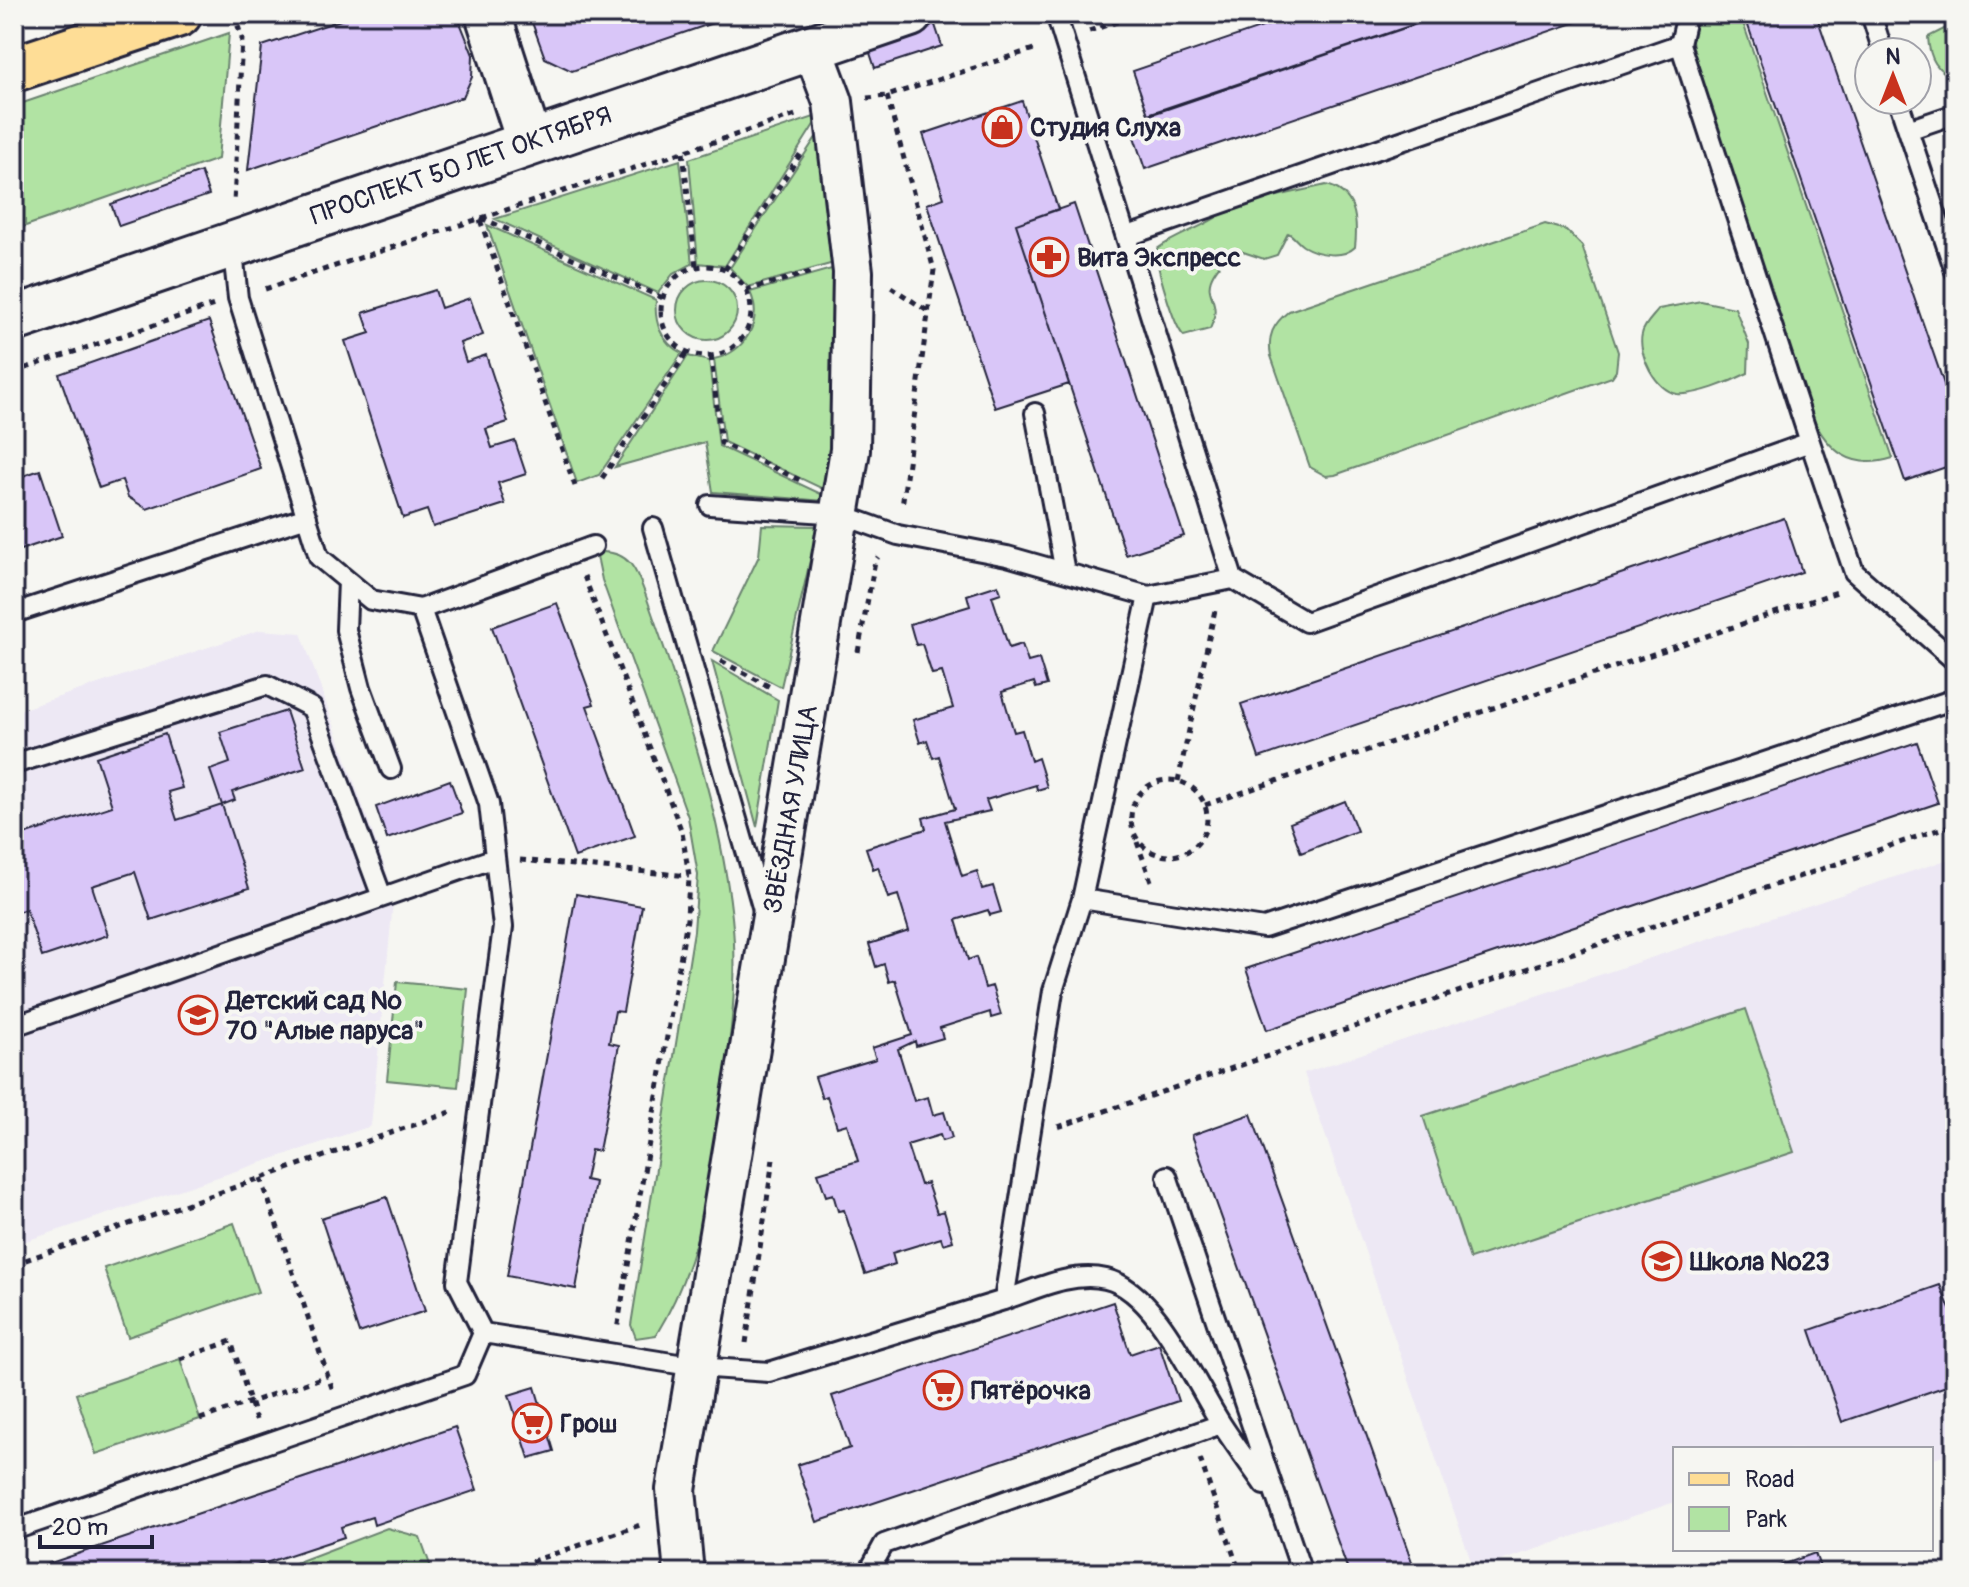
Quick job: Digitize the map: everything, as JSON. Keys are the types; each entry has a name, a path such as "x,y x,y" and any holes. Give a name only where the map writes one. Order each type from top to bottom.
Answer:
{"main road":[{"path":"14,69 179,14"}],"street":[{"path":"488,14 529,141"},
{"name":"ПРОСПЕКТ 50 ЛЕТ ОКТЯБРЯ","path":"14,319 529,141 910,14"},
{"name":"ЗВЁЗДНАЯ УЛИЦА","path":"684,1573 676,1490 850,450 853,272 833,102 812,46"}],"lane":[{"path":"1056,14 1128,236 1227,580"},
{"path":"1687,14 1680,44 1854,572 1955,661"},
{"path":"1871,14 1878,36"},
{"path":"1128,236 1680,44"},
{"path":"1908,130 1955,114"},
{"path":"1903,116 1955,271"},
{"path":"232,243 238,298 319,557 371,600 421,609 593,546"},
{"path":"1035,413 1065,572"},
{"path":"710,505 841,507 898,535 1007,556 1148,596 1227,580 1306,622 1810,442"},
{"path":"14,613 307,517"},
{"path":"653,528 770,932"},
{"path":"348,581 346,630 361,688 391,769"},
{"path":"1004,1300 1053,991 1082,899 1148,596"},
{"path":"421,609 489,804 503,927 457,1282 483,1333"},
{"path":"14,764 267,685 312,708 382,897"},
{"path":"1082,899 1264,928 1955,699"},
{"path":"14,1026 495,858"},
{"path":"1167,1176 1302,1573"},
{"path":"483,1333 697,1367 769,1372 1083,1277 1107,1279 1126,1288 1142,1301 1170,1339 1221,1424 1277,1503"},
{"path":"14,1530 465,1375 483,1333"},
{"path":"868,1573 884,1544 1221,1424"}],"path":[{"path":"232,243 242,38 234,14"},
{"path":"14,372 833,102 887,96 1141,14"},
{"path":"725,270 833,102"},
{"path":"683,152 696,267"},
{"path":"479,217 663,298"},
{"path":"479,217 575,486"},
{"path":"711,266 725,270 746,290 751,318 737,344 711,356 687,352 668,335 661,311 663,298 675,278 696,267 711,266"},
{"path":"602,478 687,352"},
{"path":"711,356 721,443 841,507"},
{"path":"575,553 682,832 689,876 687,919 613,1354"},
{"path":"1178,781 1227,580"},
{"path":"1205,805 1865,582"},
{"path":"685,641 807,708"},
{"path":"1111,765 1162,912"},
{"path":"1178,781 1199,794 1205,805 1206,829 1192,849 1181,854 1157,854 1145,848 1132,826 1131,813 1142,790 1153,783 1178,781"},
{"path":"1030,1137 1955,824"},
{"path":"495,858 689,876"},
{"path":"14,1264 480,1101"},
{"path":"200,1419 327,1376 261,1178"},
{"path":"180,1359 231,1341 250,1402"},
{"path":"1191,1436 1240,1573"},
{"path":"497,1573 679,1512"}],"shaded area":[{"name":"Детский сад № 70 \"Алые паруса\"","path":"260,630 301,633 394,893 371,1126 14,1245 14,712"},
{"name":"Школа №23","path":"1955,857 1955,1452 1933,1459 1933,1447 1673,1447 1673,1503 1474,1570 1304,1073"}],"green space":[{"path":"1698,14 1740,14 1893,458 1865,462 1843,455 1825,439 1811,415 1697,80 1692,41"},
{"path":"1955,26 1955,77 1938,67 1933,59 1933,36 1930,36"},
{"path":"229,33 218,159 14,230 14,106"},
{"path":"820,115 725,266 698,263 689,159"},
{"path":"826,122 848,259 748,287 730,268"},
{"path":"680,160 692,264 673,274 658,293 495,219"},
{"path":"1326,185 1344,194 1353,208 1355,247 1337,254 1316,252 1288,233 1277,255 1264,259 1234,249 1212,276 1210,292 1214,316 1210,329 1184,336 1166,294 1157,249 1213,220 1229,207"},
{"path":"1545,224 1566,230 1582,246 1618,352 1616,371 1612,377 1335,475 1326,476 1310,467 1271,356 1271,336 1283,316 1289,311"},
{"path":"487,225 656,300 660,331 669,344 682,353 599,475 577,483"},
{"path":"849,264 840,497 724,442 714,359 734,350 753,325 754,303 750,292"},
{"path":"707,280 728,289 737,310 728,331 707,340 686,331 677,310 686,289"},
{"path":"1701,301 1735,308 1749,344 1748,373 1703,391 1677,394 1655,379 1642,351 1642,334 1659,309"},
{"path":"688,356 709,361 719,446 838,502 713,492 705,442 615,467"},
{"path":"762,525 818,526 781,687 713,651 759,556"},
{"path":"602,552 620,556 632,565 673,675 719,835 734,944 728,1054 713,1161 697,1238 680,1288 656,1335 636,1338 631,1325 694,931 698,875 688,817 602,580 597,556"},
{"path":"712,661 778,700 757,827"},
{"path":"397,982 468,989 458,1087 387,1080"},
{"path":"1746,1009 1794,1152 1470,1259 1423,1116"},
{"path":"234,1223 258,1292 128,1337 104,1268"},
{"path":"180,1359 200,1419 96,1454 76,1394"},
{"path":"387,1528 420,1537 433,1573 269,1573"}],"building":[{"path":"359,14 457,15 473,55 472,77 463,97 248,170 262,46"},
{"path":"529,14 739,14 572,71 545,58"},
{"path":"1301,14 1445,14 1148,114 1133,71"},
{"path":"1446,14 1600,14 1145,169 1129,122"},
{"path":"1744,14 1816,14 1955,416 1955,464 1905,481"},
{"path":"932,16 942,46 875,68 869,50 880,34"},
{"path":"1022,101 1058,209 1016,224 1069,384 995,408 927,204 944,198 923,134"},
{"path":"201,172 209,195 119,226 111,204"},
{"path":"1074,204 1184,536 1126,555 1016,224"},
{"path":"435,290 441,308 470,298 483,335 460,343 466,362 486,355 508,422 486,429 492,448 515,441 526,474 498,483 505,504 433,527 427,510 403,518 345,341 370,333 363,313"},
{"path":"209,321 261,469 147,509 128,497 122,480 99,488 59,374"},
{"path":"40,470 62,536 14,552 14,479"},
{"path":"1784,518 1802,572 1259,758 1241,704"},
{"path":"998,585 1001,593 992,596 1009,648 1022,644 1028,662 1039,659 1047,685 1036,688 1034,682 1002,692 1014,732 1022,730 1031,761 1038,758 1047,787 1037,790 1036,785 986,800 990,811 945,821 962,876 977,871 982,889 993,886 1001,912 990,915 988,910 956,920 968,960 976,957 985,988 992,986 1001,1015 991,1018 990,1012 940,1028 943,1038 916,1046 915,1041 898,1049 914,1101 928,1097 933,1115 944,1112 952,1138 942,1141 940,1135 907,1145 920,1185 927,1183 937,1213 944,1211 953,1241 943,1244 941,1238 892,1253 895,1264 865,1274 844,1210 838,1211 833,1194 826,1196 818,1173 858,1161 847,1124 837,1127 827,1096 822,1098 815,1077 876,1059 872,1048 912,1035 895,980 889,982 884,964 876,967 869,944 909,931 898,895 888,898 878,867 873,869 866,848 926,829 923,818 955,809 939,756 933,758 927,740 920,743 913,720 953,708 942,672 932,674 922,644 916,645 910,624 970,606 967,595"},
{"path":"557,603 594,704 587,706 635,836 575,857 492,627"},
{"path":"286,711 305,768 232,792 235,800 222,805 210,770 230,763 220,732"},
{"path":"165,734 182,788 168,792 177,820 222,805 249,888 151,920 135,872 92,886 108,935 42,957 26,909 14,913 14,838 112,806 96,757"},
{"path":"1917,742 1938,803 1267,1030 1246,969"},
{"path":"450,780 462,813 387,839 376,807"},
{"path":"1345,801 1357,831 1301,853 1290,823"},
{"path":"576,894 642,906 623,1012 615,1011 609,1043 619,1045 599,1151 591,1150 585,1180 595,1182 576,1289 507,1276"},
{"path":"1251,1114 1416,1573 1349,1573 1192,1135"},
{"path":"387,1197 425,1311 359,1333 321,1218"},
{"path":"1940,1285 1955,1321 1955,1383 1842,1422 1810,1330"},
{"path":"1113,1302 1130,1354 1159,1344 1178,1401 817,1522 797,1465 850,1448 832,1396"},
{"name":"Грош","path":"535,1387 554,1451 529,1458 509,1395"},
{"path":"455,1427 477,1490 374,1525 372,1517 341,1527 344,1537 241,1571 238,1563 208,1573 21,1573"},
{"path":"1815,1553 1822,1573 1760,1573"}],"place":[{"name":"Студия Слуха","path":"1002,127"},
{"name":"Вита Экспресс","path":"1049,257"},
{"name":"Детский сад № 70 \"Алые паруса\"","path":"198,1015"},
{"name":"Школа №23","path":"1662,1261"},
{"name":"Пятёрочка","path":"943,1390"},
{"name":"Грош","path":"532,1423"}]}
